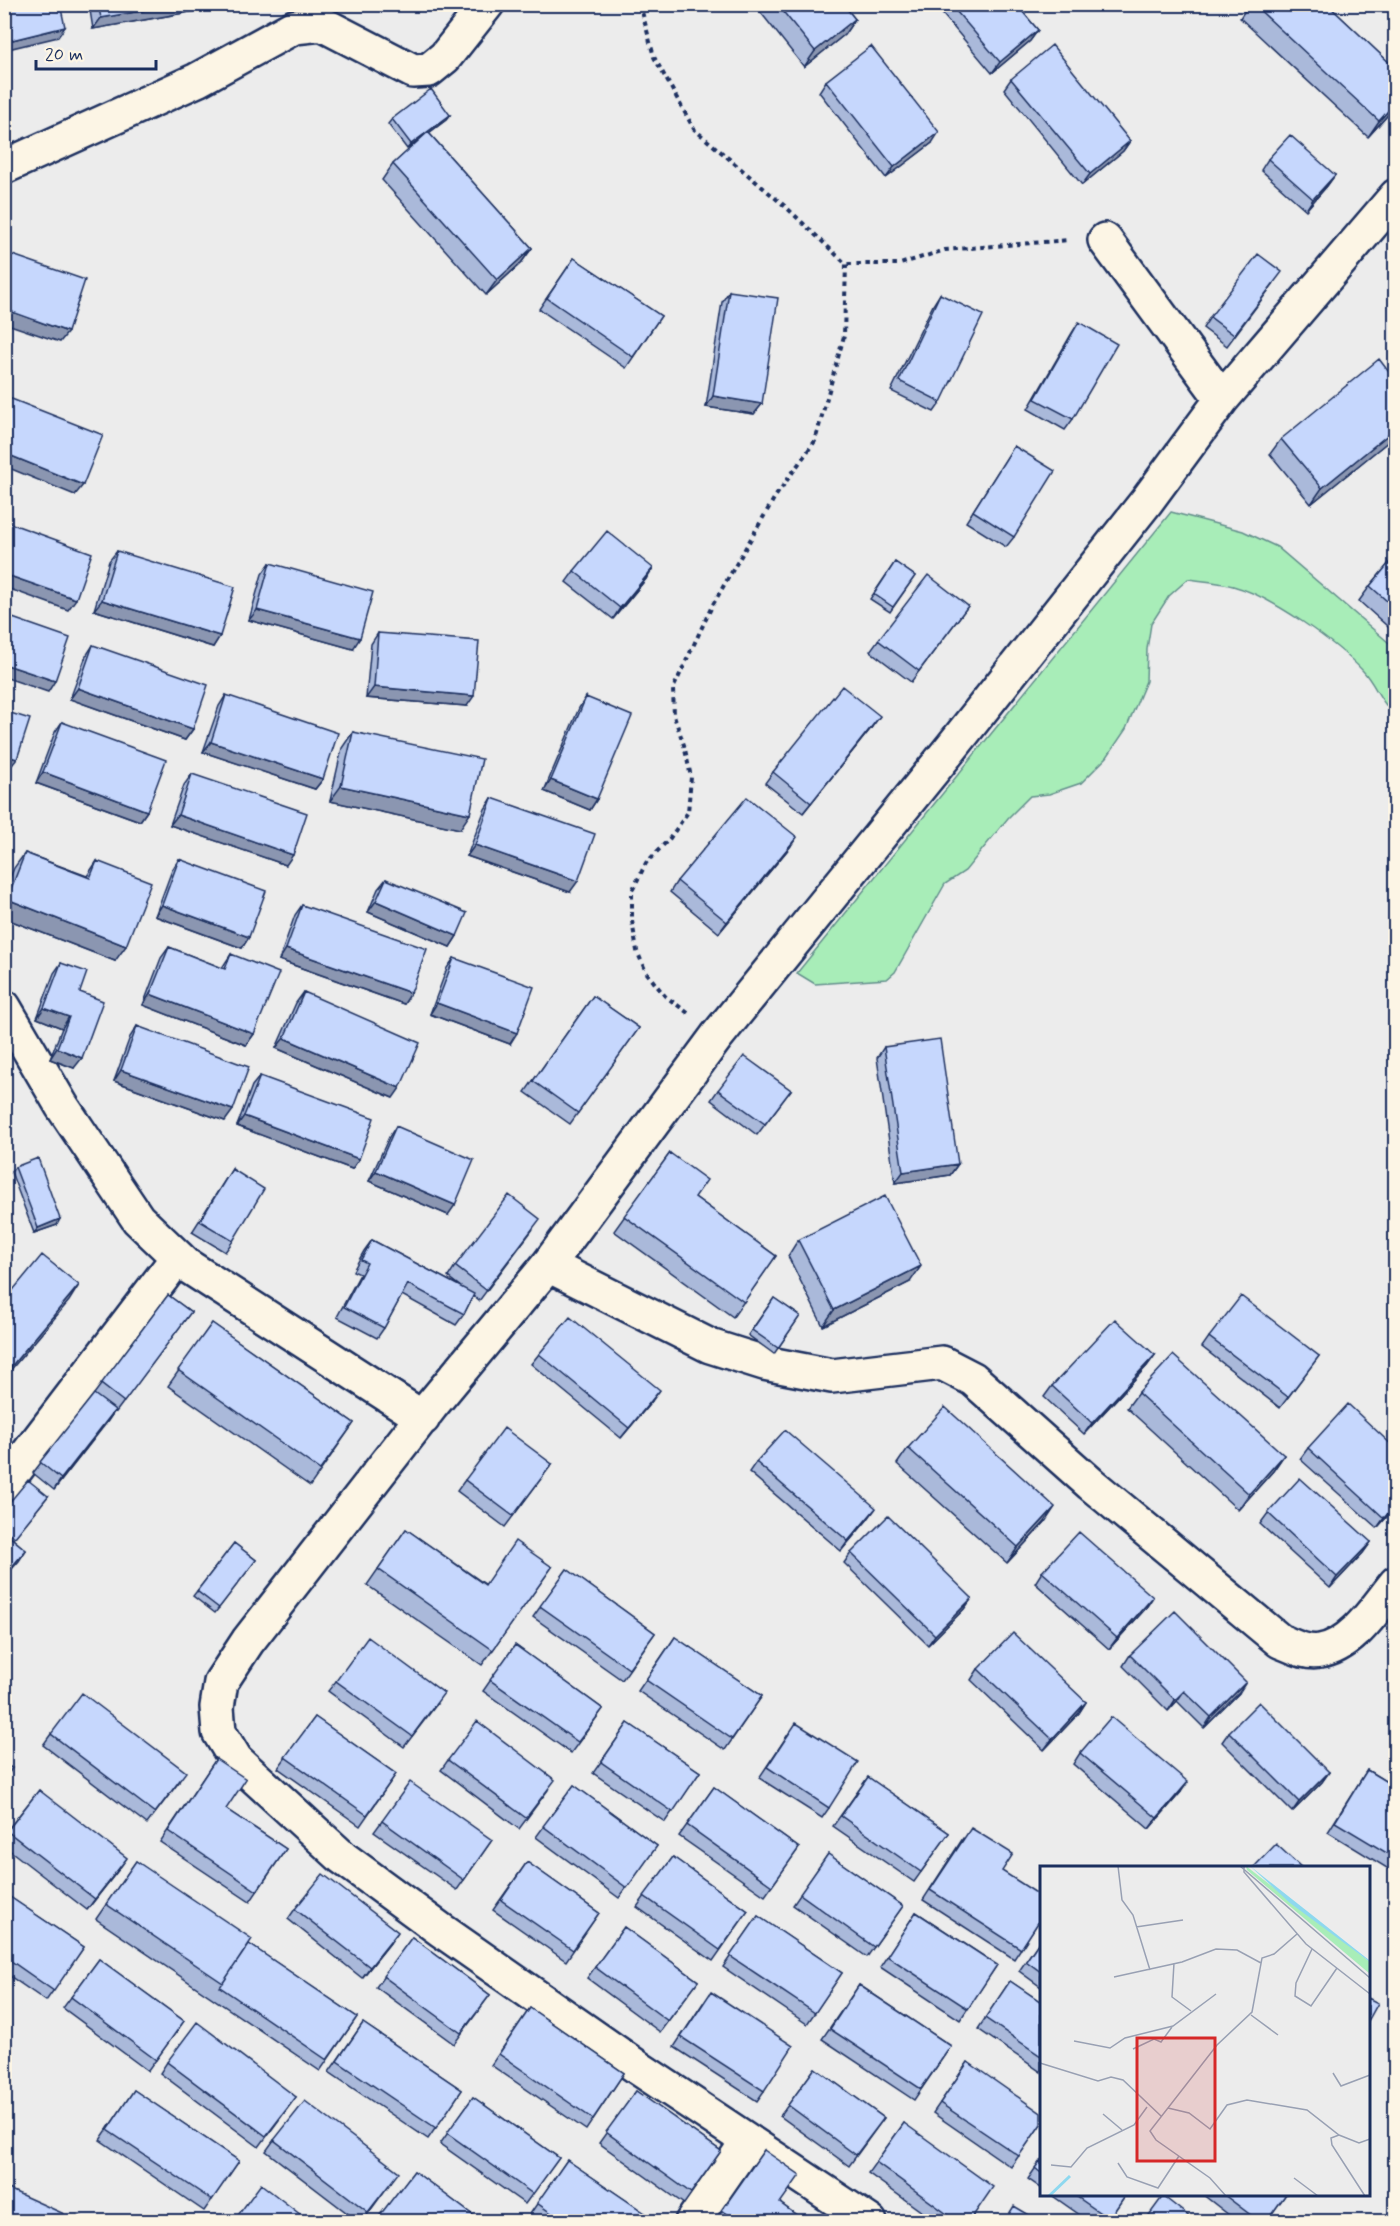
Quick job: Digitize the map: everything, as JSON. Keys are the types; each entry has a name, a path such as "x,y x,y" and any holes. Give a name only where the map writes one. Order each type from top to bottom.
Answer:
{"street":[{"path":"4,167 197,80 294,27 322,24 413,71 429,70 445,57 487,4"},
{"path":"870,2222 537,1999 343,1858 236,1760 219,1732 217,1707 221,1682 232,1662 423,1418 548,1265 717,1036 959,738 1146,502 1222,399 1395,196"},
{"path":"1105,240 1222,399"},
{"path":"4,1007 101,1166 138,1219 178,1257 423,1418"},
{"path":"4,1485 178,1257"},
{"path":"548,1265 710,1346 764,1363 832,1376 942,1363 973,1379 1091,1484 1280,1641 1304,1651 1321,1651 1340,1643 1366,1619 1395,1583"},
{"path":"692,2222 748,2141"}],"path":[{"path":"640,4 654,57 694,129 787,208 846,264 900,264 945,250 1060,240 1105,240"},
{"path":"717,1036 665,996 646,972 637,951 632,921 632,891 646,863 670,838 688,812 691,777 684,745 674,716 673,689 711,606 775,497 814,441 844,336 846,264"}],"green space":[{"path":"1171,512 1243,531 1277,547 1395,648 1395,715 1363,671 1352,660 1320,634 1284,610 1248,591 1233,586 1188,579 1169,596 1151,624 1147,649 1146,681 1126,729 1107,757 1081,783 1049,794 1030,796 1008,818 965,871 945,884 895,972 887,979 815,984 797,973"}],"building":[{"path":"4,4 60,4 65,27 4,42"},
{"path":"98,4 181,4 101,18"},
{"path":"777,4 843,4 855,19 815,51"},
{"path":"950,4 1016,4 1038,30 1000,62"},
{"path":"1253,4 1327,4 1395,68 1395,103 1379,121"},
{"path":"1052,45 1130,141 1090,174 1011,79"},
{"path":"871,46 939,132 894,167 826,81"},
{"path":"431,89 450,115 411,144 392,119"},
{"path":"428,132 532,248 497,280 393,164"},
{"path":"1290,135 1335,175 1313,199 1268,159"},
{"path":"4,252 85,280 68,332 4,309"},
{"path":"1258,254 1282,272 1234,335 1210,317"},
{"path":"574,258 661,316 633,357 547,298"},
{"path":"729,291 778,298 762,404 713,396"},
{"path":"940,294 983,315 941,402 899,381"},
{"path":"1079,322 1117,344 1073,419 1035,399"},
{"path":"1379,359 1395,380 1395,429 1322,488 1281,439"},
{"path":"4,396 103,435 83,485 4,453"},
{"path":"1014,446 1055,471 1014,537 973,511"},
{"path":"4,521 92,553 76,599 4,574"},
{"path":"607,531 653,568 620,608 574,571"},
{"path":"117,551 235,587 220,636 102,600"},
{"path":"1395,556 1395,608 1370,586"},
{"path":"895,562 915,576 893,607 874,594"},
{"path":"270,563 373,592 360,638 257,610"},
{"path":"928,575 968,606 919,671 878,640"},
{"path":"4,615 70,638 55,681 4,664"},
{"path":"378,633 479,641 474,696 374,687"},
{"path":"93,645 208,685 193,729 78,688"},
{"path":"842,686 880,716 811,803 773,772"},
{"path":"226,695 338,733 323,779 211,742"},
{"path":"586,697 632,716 597,799 551,780"},
{"path":"4,711 30,719 17,759 4,755"},
{"path":"62,722 166,760 147,811 43,772"},
{"path":"353,732 482,759 470,814 341,786"},
{"path":"192,774 307,813 293,855 178,815"},
{"path":"747,797 797,837 727,922 677,881"},
{"path":"492,798 595,834 578,881 475,845"},
{"path":"25,853 90,878 97,861 151,882 126,946 7,899"},
{"path":"179,859 266,891 249,937 162,905"},
{"path":"386,879 467,913 457,936 376,901"},
{"path":"302,905 427,949 411,993 286,949"},
{"path":"169,947 225,969 231,954 279,973 254,1034 150,994"},
{"path":"454,958 534,987 517,1033 437,1003"},
{"path":"61,963 87,972 80,992 103,1001 82,1058 57,1048 69,1017 44,1008"},
{"path":"304,992 420,1043 400,1088 284,1038"},
{"path":"593,996 639,1028 578,1113 533,1081"},
{"path":"137,1026 249,1067 233,1110 121,1070"},
{"path":"940,1039 958,1164 903,1172 884,1047"},
{"path":"744,1056 791,1090 765,1124 718,1090"},
{"path":"260,1076 374,1118 359,1159 244,1116"},
{"path":"396,1126 474,1160 455,1205 376,1171"},
{"path":"670,1153 707,1180 695,1197 776,1256 744,1302 624,1216"},
{"path":"38,1158 60,1219 38,1228 15,1167"},
{"path":"232,1169 264,1189 233,1241 200,1221"},
{"path":"509,1195 540,1219 486,1290 455,1266"},
{"path":"885,1196 921,1266 834,1310 798,1240"},
{"path":"372,1240 474,1294 464,1314 408,1284 384,1328 344,1307 367,1263 361,1260"},
{"path":"42,1255 79,1285 4,1375 4,1301"},
{"path":"168,1295 191,1312 124,1402 101,1384"},
{"path":"1241,1296 1319,1356 1288,1397 1209,1337"},
{"path":"774,1298 800,1316 778,1348 752,1330"},
{"path":"570,1317 660,1390 629,1428 539,1354"},
{"path":"1115,1319 1155,1355 1092,1423 1052,1386"},
{"path":"212,1323 354,1423 320,1470 178,1370"},
{"path":"1173,1355 1284,1455 1249,1494 1138,1393"},
{"path":"94,1394 115,1410 61,1479 40,1462"},
{"path":"1348,1404 1395,1448 1395,1505 1384,1518 1308,1448"},
{"path":"945,1407 1055,1507 1018,1547 908,1448"},
{"path":"504,1428 552,1464 513,1516 465,1480"},
{"path":"785,1430 876,1508 848,1541 756,1462"},
{"path":"1300,1478 1371,1542 1337,1577 1268,1513"},
{"path":"28,1480 48,1496 15,1537 4,1529 4,1509"},
{"path":"888,1516 972,1598 935,1635 851,1553"},
{"path":"406,1529 485,1585 515,1541 552,1567 493,1650 378,1569"},
{"path":"4,1532 26,1550 4,1576"},
{"path":"1079,1532 1153,1597 1117,1638 1042,1572"},
{"path":"234,1543 256,1560 219,1608 197,1591"},
{"path":"567,1569 655,1633 629,1669 540,1606"},
{"path":"1175,1611 1246,1682 1211,1717 1184,1691 1175,1700 1130,1655"},
{"path":"1013,1633 1086,1702 1052,1739 978,1669"},
{"path":"368,1637 444,1693 412,1736 336,1681"},
{"path":"675,1637 762,1696 732,1739 646,1680"},
{"path":"515,1645 603,1709 578,1742 490,1680"},
{"path":"82,1693 186,1772 155,1813 51,1734"},
{"path":"1259,1702 1329,1772 1299,1802 1229,1732"},
{"path":"315,1717 396,1774 367,1815 285,1757"},
{"path":"1111,1717 1188,1782 1157,1818 1080,1753"},
{"path":"477,1721 555,1780 526,1818 448,1760"},
{"path":"628,1723 700,1772 673,1812 601,1762"},
{"path":"796,1723 858,1762 829,1808 767,1767"},
{"path":"216,1759 246,1779 226,1809 286,1849 257,1891 168,1831"},
{"path":"4,1764 12,1768 4,1781"},
{"path":"1367,1770 1395,1787 1395,1858 1335,1822"},
{"path":"868,1777 949,1833 921,1872 841,1816"},
{"path":"410,1782 492,1840 464,1880 382,1821"},
{"path":"574,1785 657,1846 627,1888 543,1826"},
{"path":"714,1787 799,1848 772,1886 687,1825"},
{"path":"39,1790 127,1858 95,1899 7,1831"},
{"path":"971,1828 1013,1854 1002,1871 1040,1895 1040,1920 1021,1949 930,1890"},
{"path":"1276,1844 1300,1866 1255,1866"},
{"path":"828,1854 903,1906 874,1947 800,1894"},
{"path":"673,1857 748,1911 720,1950 644,1896"},
{"path":"136,1861 252,1939 223,1983 106,1904"},
{"path":"527,1862 599,1913 573,1950 501,1900"},
{"path":"323,1874 398,1932 370,1967 295,1909"},
{"path":"4,1893 84,1947 54,1991 4,1956"},
{"path":"916,1912 997,1965 968,2009 887,1956"},
{"path":"758,1916 842,1973 815,2013 730,1956"},
{"path":"624,1927 698,1981 668,2021 595,1967"},
{"path":"412,1937 490,1995 461,2033 383,1976"},
{"path":"1040,1940 1040,1971 1026,1961"},
{"path":"249,1944 357,2017 327,2060 220,1987"},
{"path":"99,1959 184,2021 156,2060 71,1997"},
{"path":"1010,1981 1040,2001 1040,2055 985,2018"},
{"path":"859,1985 951,2046 921,2089 830,2029"},
{"path":"711,1992 793,2046 764,2091 681,2037"},
{"path":"1370,1999 1378,2003 1370,2017"},
{"path":"530,2008 624,2073 593,2119 499,2054"},
{"path":"197,2022 296,2097 266,2136 167,2062"},
{"path":"363,2023 462,2090 436,2128 337,2061"},
{"path":"968,2062 1040,2112 1040,2125 1019,2156 940,2103"},
{"path":"815,2068 884,2118 856,2155 788,2105"},
{"path":"134,2090 239,2161 212,2200 107,2130"},
{"path":"636,2091 721,2151 691,2193 606,2132"},
{"path":"473,2097 559,2158 533,2194 447,2133"},
{"path":"305,2101 399,2172 368,2212 274,2140"},
{"path":"904,2123 993,2187 969,2222 958,2222 876,2162"},
{"path":"764,2150 800,2175 780,2203 806,2222 739,2222 722,2210"},
{"path":"567,2160 658,2222 564,2222 537,2203"},
{"path":"1040,2161 1040,2172 1035,2168"},
{"path":"414,2171 482,2222 388,2222 380,2215"},
{"path":"261,2184 310,2222 233,2222"},
{"path":"4,2187 64,2214 61,2222 4,2222"},
{"path":"1076,2196 1125,2196 1109,2219"},
{"path":"1163,2196 1196,2222 1144,2222"},
{"path":"1226,2196 1285,2196 1266,2222 1260,2222"},
{"path":"1014,2206 1041,2222 1004,2222"},
{"path":"79,2216 94,2222 77,2222"}]}
